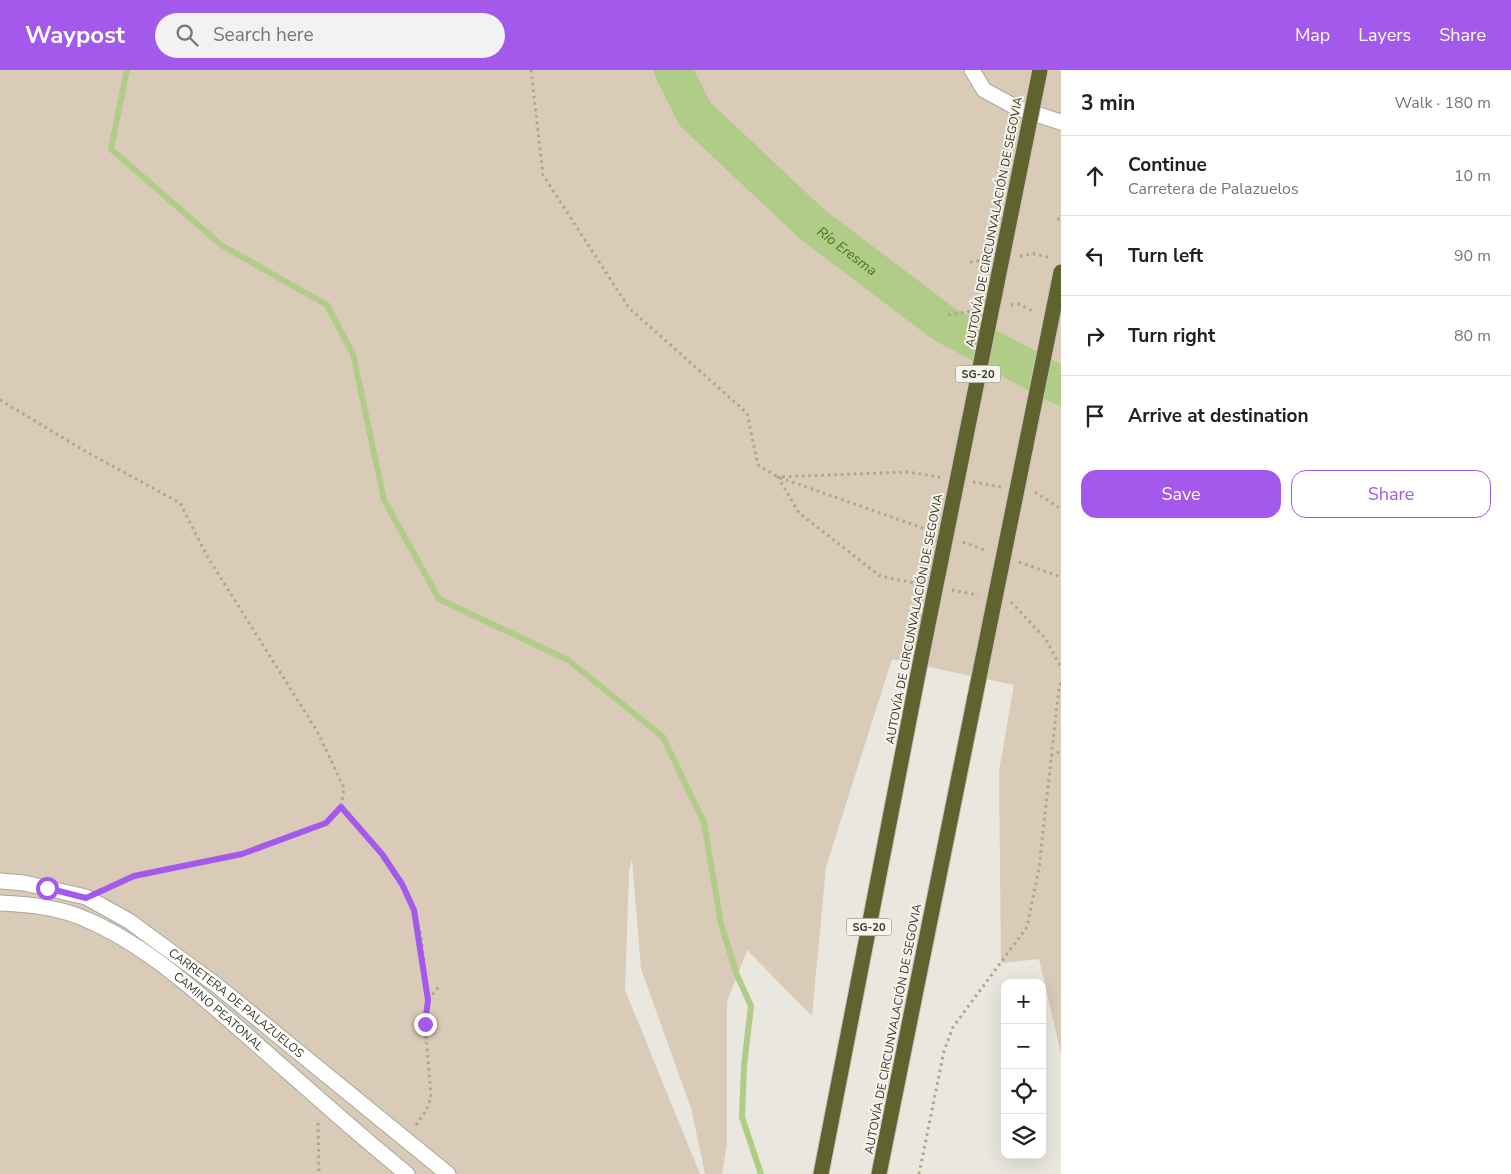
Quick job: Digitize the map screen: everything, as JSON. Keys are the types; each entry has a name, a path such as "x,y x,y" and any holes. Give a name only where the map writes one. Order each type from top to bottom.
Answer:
{"highway":[{"name":"AUTOVÍA DE CIRCUNVALACIÓN DE SEGOVIA","path":"821,1174 917,679 1040,70"},
{"name":"AUTOVÍA DE CIRCUNVALACIÓN DE SEGOVIA","path":"879,1174 1061,272"}],"street":[{"path":"972,70 984,90 1017,108 1061,122"},
{"name":"CARRETERA DE PALAZUELOS","path":"0,882 24,883 86,898 129,921 215,984 448,1174"},
{"name":"CAMINO PEATONAL","path":"0,903 27,904 74,916 115,934 181,979 363,1139 407,1174"}],"path":[{"path":"531,70 543,175 629,308 747,413 758,465 778,477 938,534"},
{"path":"0,400 85,451 180,503 208,556 316,731 344,788 341,807 326,823 242,854 134,876 86,898"},
{"path":"778,477 907,472 944,478"},
{"path":"963,481 1010,488"},
{"path":"1029,492 1038,493 1061,509"},
{"path":"957,540 995,554"},
{"path":"1014,560 1061,577"},
{"path":"919,1174 944,1051 953,1027 1027,927 1039,868 1058,687 1061,682"},
{"path":"1051,756 1061,751"},
{"path":"341,807 382,854 402,884 414,910 428,1000 425,1024 431,1096 426,1111 405,1140"},
{"path":"428,1000 440,984"}],"shaded area":[{"path":"0,70 1061,70 1061,1054 1046,989 1046,979 1044,979 1039,959 1001,963 999,771 1014,685 892,659 826,867 812,1016 747,950 727,1002 727,1144 722,1174 705,1174 691,1108 641,969 632,859 629,872 625,990 700,1174 0,1174"}],"waterway":[{"path":"127,70 111,149 221,245 327,305 353,354 384,500 439,599 568,660 663,737 704,823 721,924 737,975 751,1006 744,1066 742,1117 761,1174"},
{"name":"Río Eresma","path":"673,70 695,114 813,225 944,324 1061,386"}],"route":[{"path":"47,888 86,898 134,876 242,854 326,823 341,807 382,854 402,884 414,910 428,1000 425,1024"}]}
